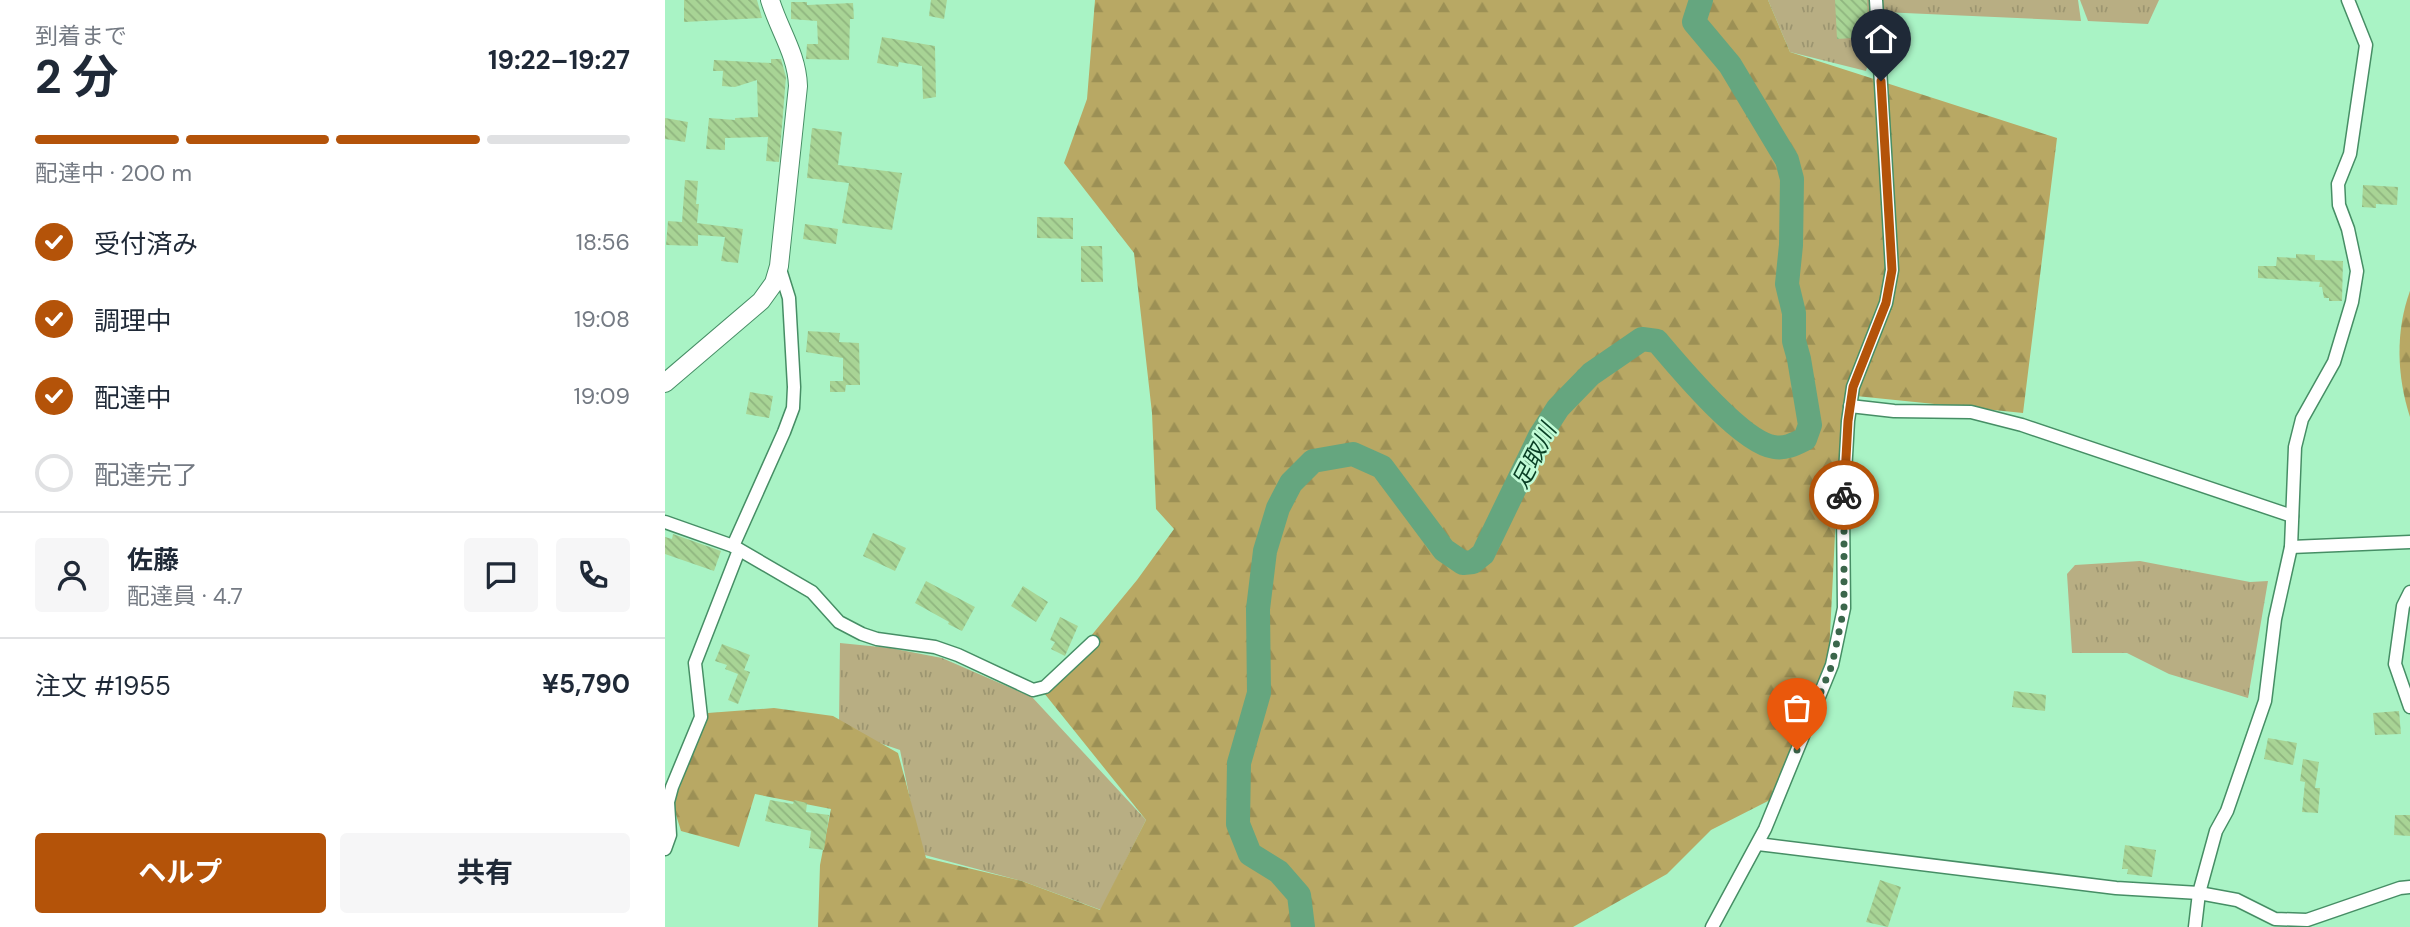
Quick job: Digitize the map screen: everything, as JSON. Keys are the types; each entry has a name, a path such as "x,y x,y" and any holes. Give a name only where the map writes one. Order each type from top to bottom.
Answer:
{"street":[{"path":"665,383 761,300 774,283 779,266 798,86 797,69 791,50 769,0"},
{"path":"1712,927 1758,844 1832,665 1844,608 1843,508 1850,406 1853,387 1886,303 1892,270 1876,0"},
{"path":"2195,927 2199,893 2216,831 2227,811 2265,701 2275,618 2291,547 2295,447 2302,419 2334,362 2352,302 2357,271 2348,229 2339,205 2338,184 2350,155 2365,45 2348,0"},
{"path":"665,849 670,835 668,802 672,787 701,717 695,663 736,548 793,408 789,298 779,266"},
{"path":"1850,406 1894,411 1971,412 2022,425 2292,516"},
{"path":"665,522 736,548 813,592 839,622 862,634 877,639 935,647 1033,690 1045,687 1093,642"},
{"path":"2291,547 2410,542"},
{"path":"2410,592 2403,606 2395,664 2410,707"},
{"path":"1758,844 2116,888 2199,893 2237,900 2275,919 2307,920 2410,887"}],"green space":[{"path":"1095,0 1768,0 1790,52 2057,138 2023,413 1846,395 1837,495 1829,654 1770,800 1711,830 1667,874 1573,927 818,927 820,865 831,809 755,794 739,847 681,831 673,805 708,713 774,708 833,716 898,753 926,858 1022,881 1100,910 1146,820 1044,693 1137,580 1174,529 1156,509 1152,413 1134,253 1064,163 1087,99"},
{"path":"1768,0 2078,0 2081,21 1882,12 1866,71 1790,52"},
{"path":"2080,0 2159,0 2148,24 2088,21"},
{"path":"2410,291 2410,417 2402,386 2399,354 2402,322"},
{"path":"2140,561 2250,582 2268,581 2248,698 2169,674 2127,653 2072,653 2067,574 2075,565"},
{"path":"840,643 890,648 942,658 1032,697 1146,820 1101,910 1022,881 921,854 900,750 862,737 839,724"}],"building":[{"path":"684,0 757,0 762,18 684,22"},
{"path":"931,0 947,0 944,19 929,16"},
{"path":"1835,0 1867,0 1869,37 1837,39"},
{"path":"791,2 807,2 807,5 853,3 854,19 850,19 849,60 806,59 807,44 818,44 817,21 791,19"},
{"path":"882,37 935,46 936,97 923,99 922,66 899,62 898,67 877,63"},
{"path":"771,59 781,59 786,77 779,162 766,161 768,137 725,138 725,150 706,149 709,118 735,120 758,117 757,80 735,87 722,86 723,71 713,71 714,60 771,63"},
{"path":"665,118 688,122 685,142 665,139"},
{"path":"812,128 842,132 838,165 902,173 892,230 842,223 849,183 807,178"},
{"path":"685,180 698,181 697,223 743,229 738,263 721,261 725,237 698,235 698,246 666,245 668,221 682,222"},
{"path":"2363,185 2398,187 2397,205 2376,204 2376,208 2362,207"},
{"path":"1037,217 1073,218 1073,239 1037,238"},
{"path":"805,224 838,229 836,244 803,239"},
{"path":"1081,246 1102,246 1103,282 1081,282"},
{"path":"2296,254 2315,255 2315,260 2343,261 2342,301 2329,301 2329,298 2324,298 2322,287 2319,287 2320,282 2258,278 2258,266 2276,266 2277,257 2296,258"},
{"path":"808,331 840,333 839,342 859,343 860,385 846,385 845,392 830,392 830,381 843,381 843,358 806,352"},
{"path":"750,392 773,396 769,418 746,414"},
{"path":"873,533 906,548 895,571 863,556"},
{"path":"673,534 721,551 714,571 665,554 665,537 672,539"},
{"path":"926,581 975,607 962,631 915,603"},
{"path":"1023,586 1048,602 1036,622 1011,606"},
{"path":"1060,617 1078,626 1065,656 1051,649 1055,642 1050,640"},
{"path":"722,644 750,655 744,670 750,672 738,704 728,700 738,674 725,669 727,665 715,661"},
{"path":"2014,691 2046,695 2045,711 2012,707"},
{"path":"2399,711 2401,734 2375,735 2373,713"},
{"path":"2268,738 2297,743 2293,765 2264,759"},
{"path":"2303,759 2319,762 2315,788 2320,788 2318,813 2302,812 2305,782 2300,781"},
{"path":"770,800 793,804 794,800 807,803 806,812 829,815 824,850 809,848 811,831 765,821"},
{"path":"2395,815 2410,815 2410,836 2394,835"},
{"path":"2125,845 2156,850 2152,877 2127,874 2128,869 2122,869"},
{"path":"1880,880 1901,887 1888,927 1866,922"}],"waterway":[{"name":"足取川","path":"1303,927 1299,895 1279,872 1250,854 1238,824 1239,763 1259,693 1258,609 1265,551 1278,508 1291,483 1313,461 1353,454 1382,467 1444,550 1463,563 1473,562 1483,554 1540,436 1558,408 1591,374 1642,339 1657,341 1711,402 1760,442 1783,447 1805,439 1810,425 1794,341 1794,313 1787,284 1791,245 1792,179 1787,160 1730,65 1694,22 1701,0"}],"way so far":[{"path":"1797,750 1832,665 1844,608 1844,495"}],"route":[{"path":"1844,495 1848,421 1853,387 1886,303 1892,270 1881,81"}]}
